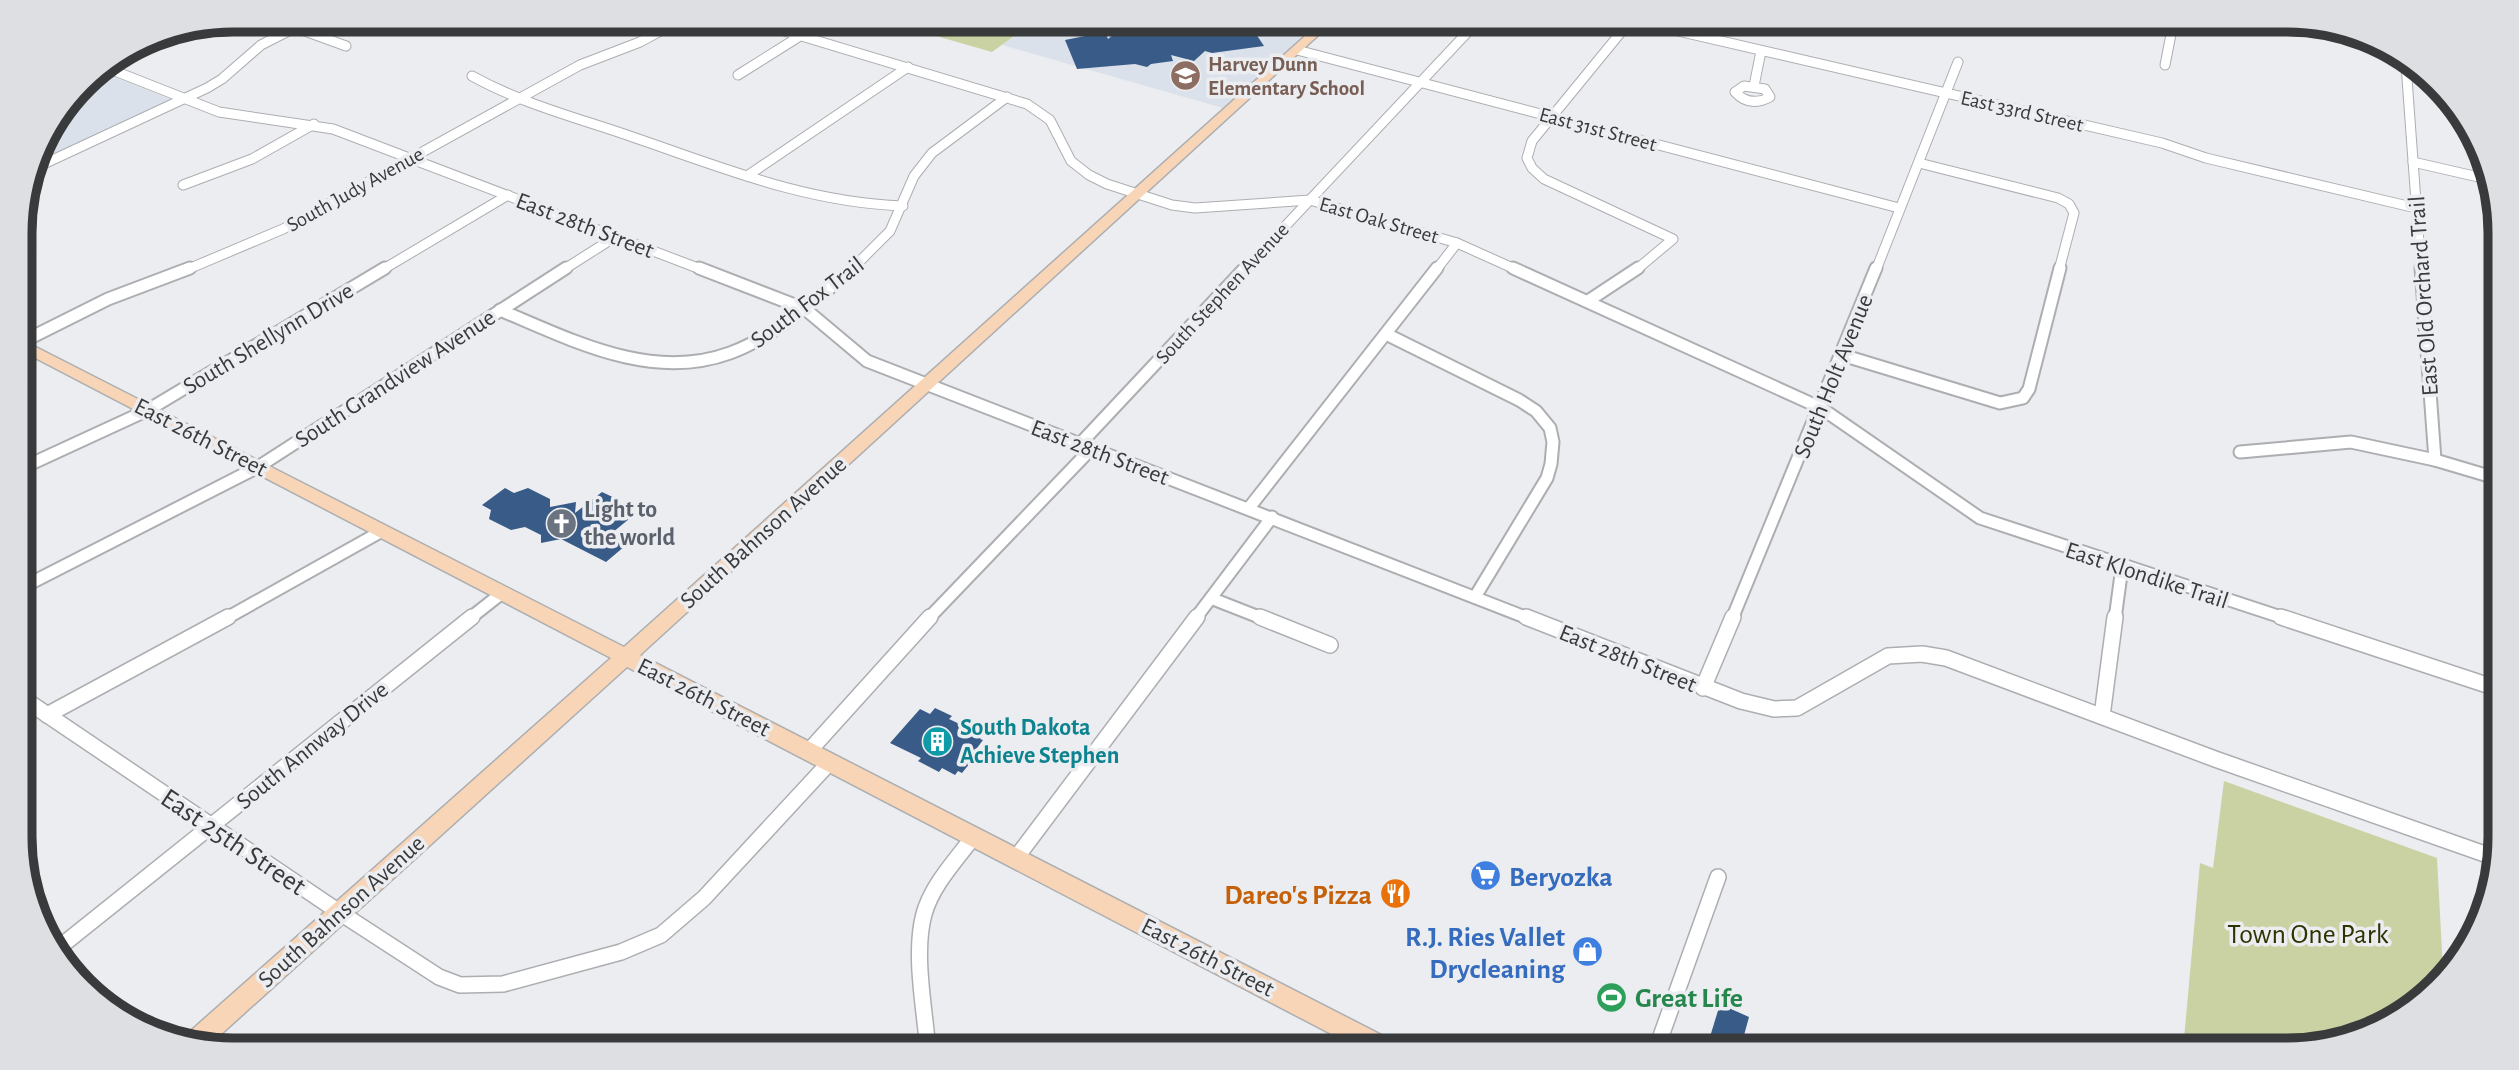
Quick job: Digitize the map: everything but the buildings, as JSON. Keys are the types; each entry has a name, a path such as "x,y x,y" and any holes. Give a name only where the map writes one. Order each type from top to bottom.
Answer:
{"street":[{"path":"44,164 185,99 222,79 261,45 286,32"},
{"path":"308,32 346,46"},
{"name":"South Judy Avenue","path":"32,337 114,296 270,235 580,65 640,42 658,32"},
{"name":"East Oak Street","path":"787,32 1007,97 1044,113 1055,126 1071,161 1079,169 1136,195 1195,208 1310,200 1457,243 1821,408"},
{"name":"South Bahnson Avenue","path":"202,1036 1317,32"},
{"name":"South Stephen Avenue","path":"809,751 1310,200 1468,32"},
{"path":"1588,301 1631,274 1673,239 1544,179 1532,168 1527,158 1529,149 1620,32"},
{"name":"East 33rd Street","path":"1680,32 2162,143 2245,167 2416,208"},
{"path":"2165,65 2171,32"},
{"path":"738,75 800,36"},
{"name":"East 31st Street","path":"1297,50 1899,208"},
{"path":"1754,86 1762,51"},
{"name":"South Holt Avenue","path":"1703,688 1821,408 1958,62"},
{"path":"747,176 908,67"},
{"name":"East 28th Street","path":"114,71 219,112 314,124 412,158 804,309 867,360 926,385 1249,508 1703,688 1774,710 1796,709 1832,691 1876,659 1897,653 1920,653 1946,658 2486,855"},
{"name":"East Old Orchard Trail","path":"2406,71 2435,460"},
{"path":"472,76 519,98 747,176 834,202 870,207 903,206"},
{"name":"South Fox Trail","path":"500,310 616,358 664,366 704,362 741,350 773,332 867,258 896,222 909,184 926,159 1007,97"},
{"path":"183,185 252,159 314,124"},
{"path":"2413,162 2480,177"},
{"path":"1842,355 2000,403 2023,398 2029,389 2074,213 2072,207 2058,198 1919,163"},
{"name":"South Shellynn Drive","path":"32,463 148,410 508,195"},
{"name":"South Grandview Avenue","path":"32,582 258,467 615,237"},
{"path":"1249,508 1457,243"},
{"path":"1386,334 1525,402 1546,420 1553,439 1554,456 1546,478 1475,597"},
{"name":"East 26th Street","path":"32,349 1364,1038"},
{"name":"East Klondike Trail","path":"1821,408 1980,518 2488,686"},
{"path":"2240,452 2351,442 2389,447 2488,476"},
{"path":"1016,858 1272,517"},
{"path":"47,715 314,571 382,530"},
{"path":"2102,716 2122,566"},
{"name":"South Annway Drive","path":"63,945 502,593"},
{"path":"1213,598 1330,645"},
{"name":"East 25th Street","path":"32,704 439,978 460,985 503,984 621,952 661,935 691,911 830,762"},
{"path":"927,1038 922,949 924,916 937,889 974,836"},
{"path":"1661,1038 1717,877"}],"shaded area":[{"name":"Harvey Dunn Elementary School","path":"1020,32 1308,32 1223,108 1002,45"},
{"path":"108,75 172,100 46,158 58,132 73,110"}],"green space":[{"path":"922,32 1020,32 992,52"},
{"name":"Town One Park","path":"2224,781 2437,858 2443,964 2429,980 2387,1012 2338,1032 2299,1038 2184,1038 2200,863 2213,868"}],"place":[{"name":"Harvey Dunn Elementary School","path":"1185,76"},
{"name":"Light to the world","path":"561,523"},
{"name":"South Dakota Achieve Stephen","path":"937,741"},
{"name":"Beryozka","path":"1486,876"},
{"name":"Dareo's Pizza","path":"1395,894"},
{"name":"R.J. Ries Vallet Drycleaning","path":"1588,952"},
{"name":"Great Life","path":"1612,997"}]}
